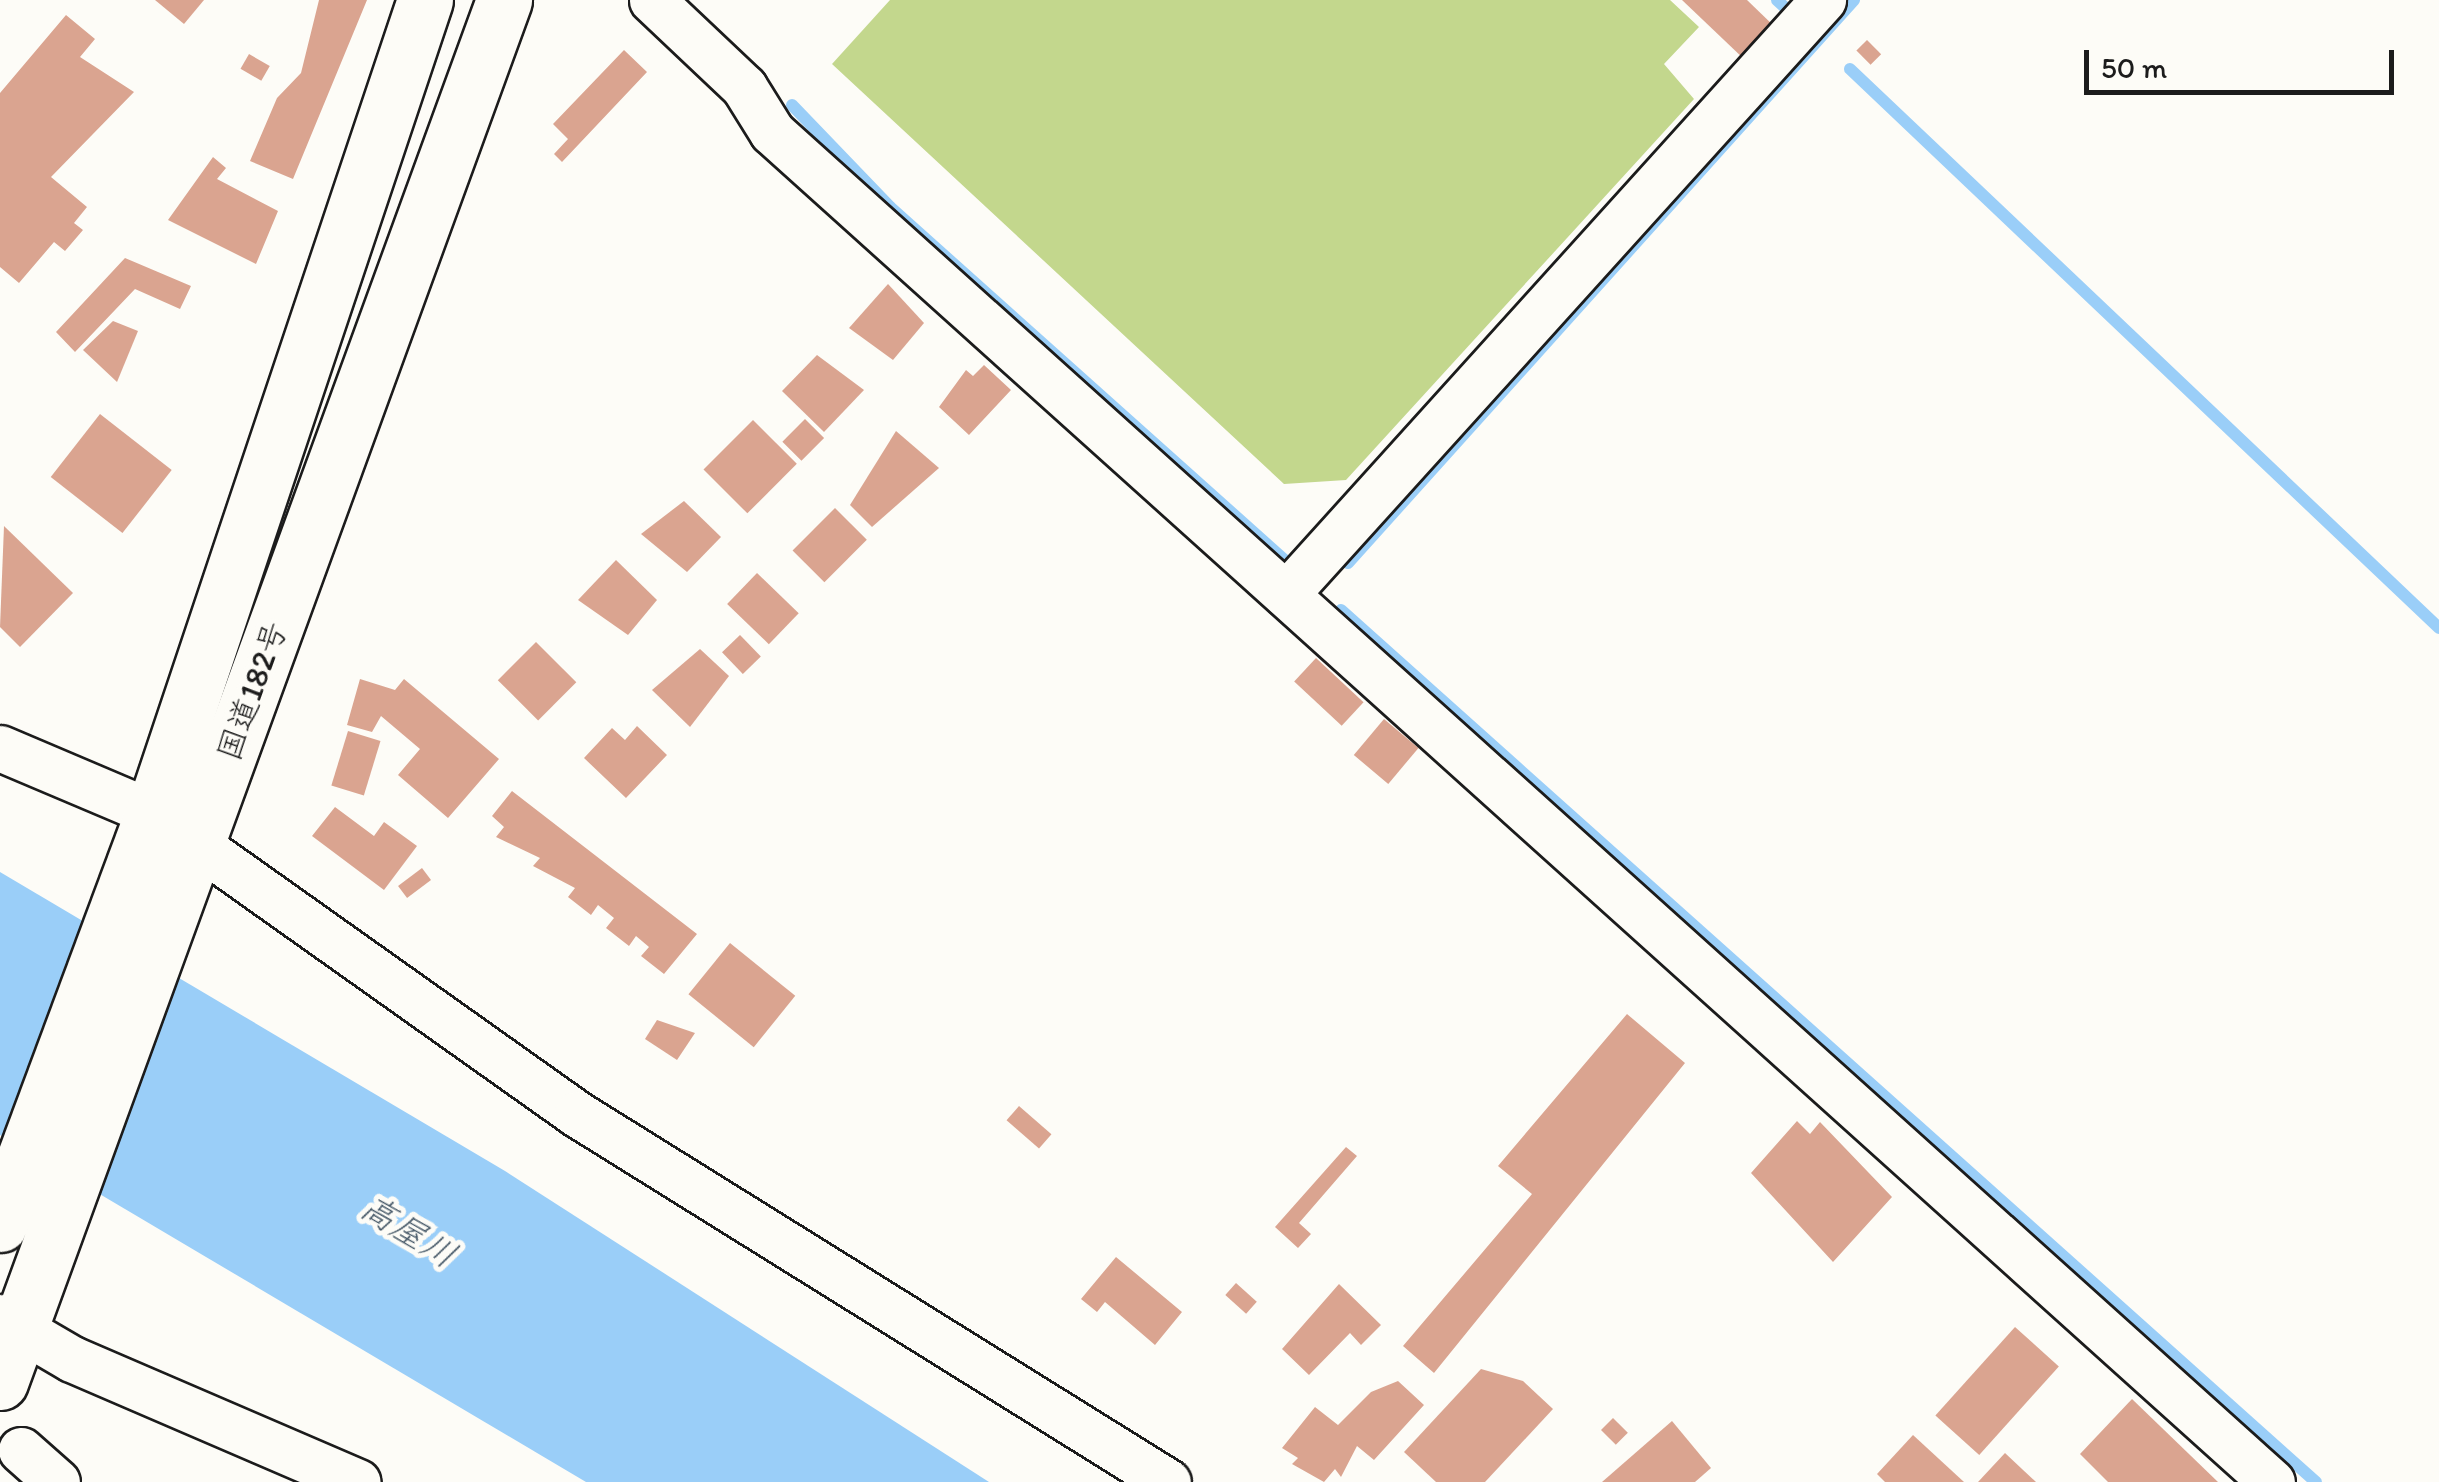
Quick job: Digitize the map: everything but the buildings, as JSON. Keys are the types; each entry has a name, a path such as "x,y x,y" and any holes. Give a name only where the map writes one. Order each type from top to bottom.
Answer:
{"highway":[{"name":"国道182号","path":"0,1382 18,1310 156,882 152,813 425,0"},
{"name":"国道182号","path":"0,1224 156,882 196,846 504,0"}],"street":[{"path":"652,0 744,87 772,132 2272,1482"},
{"path":"1286,594 1823,0"},
{"path":"0,748 152,813 576,1114 1168,1482"},
{"path":"18,1310 358,1482"},
{"path":"21,1450 57,1482"}],"green space":[{"path":"890,0 1670,0 1699,27 1664,64 1694,99 1346,480 1284,484 832,64"}],"water":[{"name":"高屋川","path":"0,872 505,1171 989,1482 586,1482 0,1135"}],"waterway":[{"path":"1777,0 1790,12"},
{"path":"1348,563 1854,0"},
{"path":"1850,69 2439,628"},
{"path":"792,105 890,207 1289,564"},
{"path":"1341,610 2316,1482"}]}
